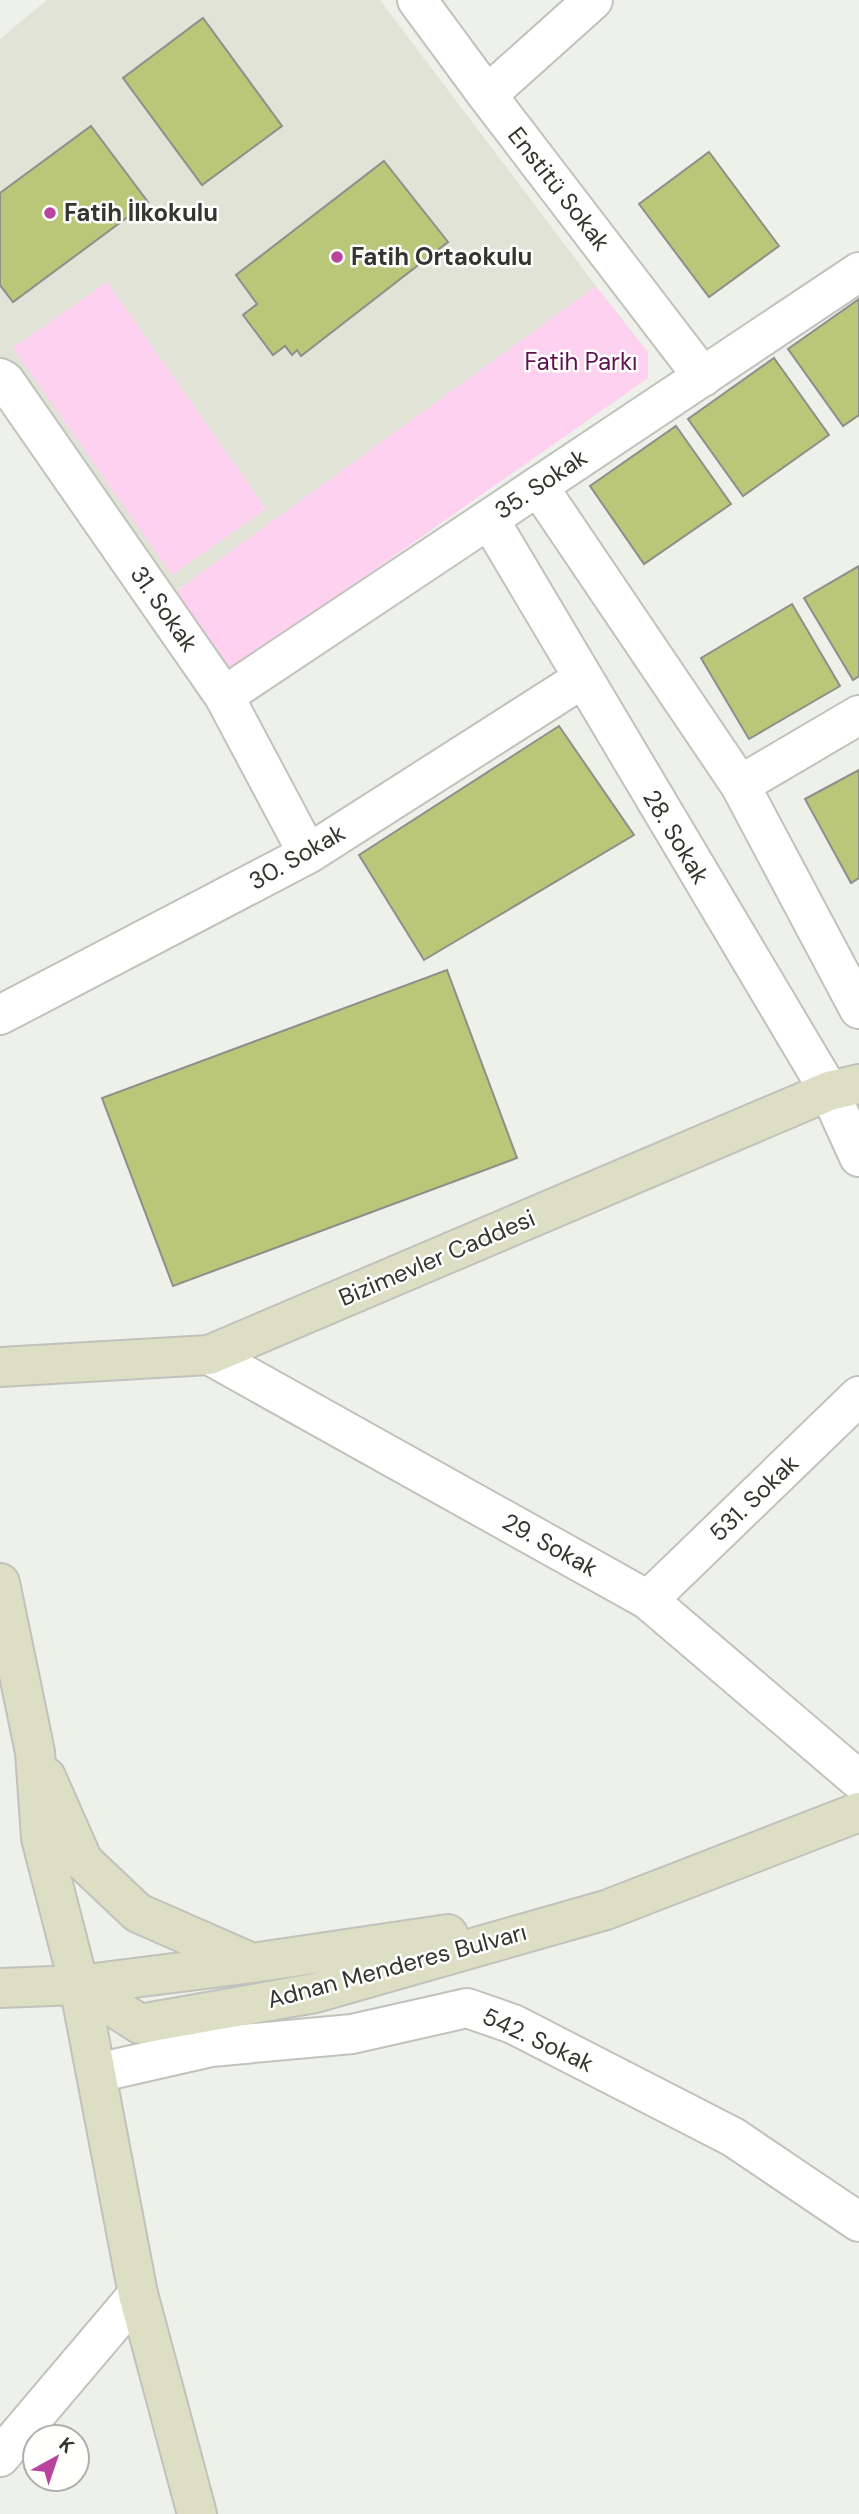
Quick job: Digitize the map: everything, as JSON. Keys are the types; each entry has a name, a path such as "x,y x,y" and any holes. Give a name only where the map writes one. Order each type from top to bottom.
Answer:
{"main road":[{"name":"Bizimevler Caddesi","path":"0,1367 209,1355 844,1088"},
{"path":"0,1583 35,1752 41,1838 79,1984 138,2294 197,2514"},
{"name":"Adnan Menderes Bulvarı","path":"35,1752 83,1861 138,1913 252,1963"},
{"name":"Adnan Menderes Bulvarı","path":"79,1984 140,2024 315,1993 606,1910 859,1812"},
{"name":"Adnan Menderes Bulvarı","path":"79,1984 252,1963 606,1910"},
{"path":"0,1988 79,1984"}],"street":[{"name":"Enstitü Sokak","path":"417,0 703,377"},
{"path":"487,95 593,0"},
{"name":"35. Sokak","path":"224,696 859,272"},
{"name":"31. Sokak","path":"0,378 5,381 224,696 308,854"},
{"path":"538,486 740,785 859,1009"},
{"name":"28. Sokak","path":"489,519 582,679 844,1088 859,1157"},
{"name":"30. Sokak","path":"0,1015 308,854 582,679"},
{"path":"740,785 859,715"},
{"name":"29. Sokak","path":"209,1355 648,1600 859,1780"},
{"name":"531. Sokak","path":"648,1600 859,1396"},
{"name":"542. Sokak","path":"97,2073 211,2047 352,2034 467,2008 513,2024 733,2137 859,2222"},
{"path":"0,2457 138,2294"}],"shaded area":[{"path":"47,0 380,0 596,286 168,597 0,360 0,39"}],"green space":[{"path":"107,282 266,509 172,575 13,348"},
{"name":"Fatih Parkı","path":"596,286 648,352 648,378 223,676 168,597"}],"building":[{"path":"203,18 282,126 202,185 123,78"},
{"path":"91,126 148,202 13,302 0,285 0,193"},
{"path":"709,152 779,246 709,297 639,204"},
{"path":"384,161 448,242 301,356 297,350 292,355 285,346 273,355 243,315 257,304 236,275"},
{"path":"859,299 859,415 843,426 788,349"},
{"path":"774,358 829,435 743,496 688,419"},
{"path":"676,426 731,504 644,564 590,486"},
{"path":"859,566 859,676 853,680 804,598"},
{"path":"792,604 840,686 749,739 701,658"},
{"path":"559,726 634,835 424,960 359,855"},
{"path":"859,770 859,878 851,883 805,799"},
{"path":"447,970 517,1158 173,1286 102,1098"}],"place":[{"name":"Fatih İlkokulu","path":"50,213"},
{"name":"Fatih Ortaokulu","path":"337,257"}]}
